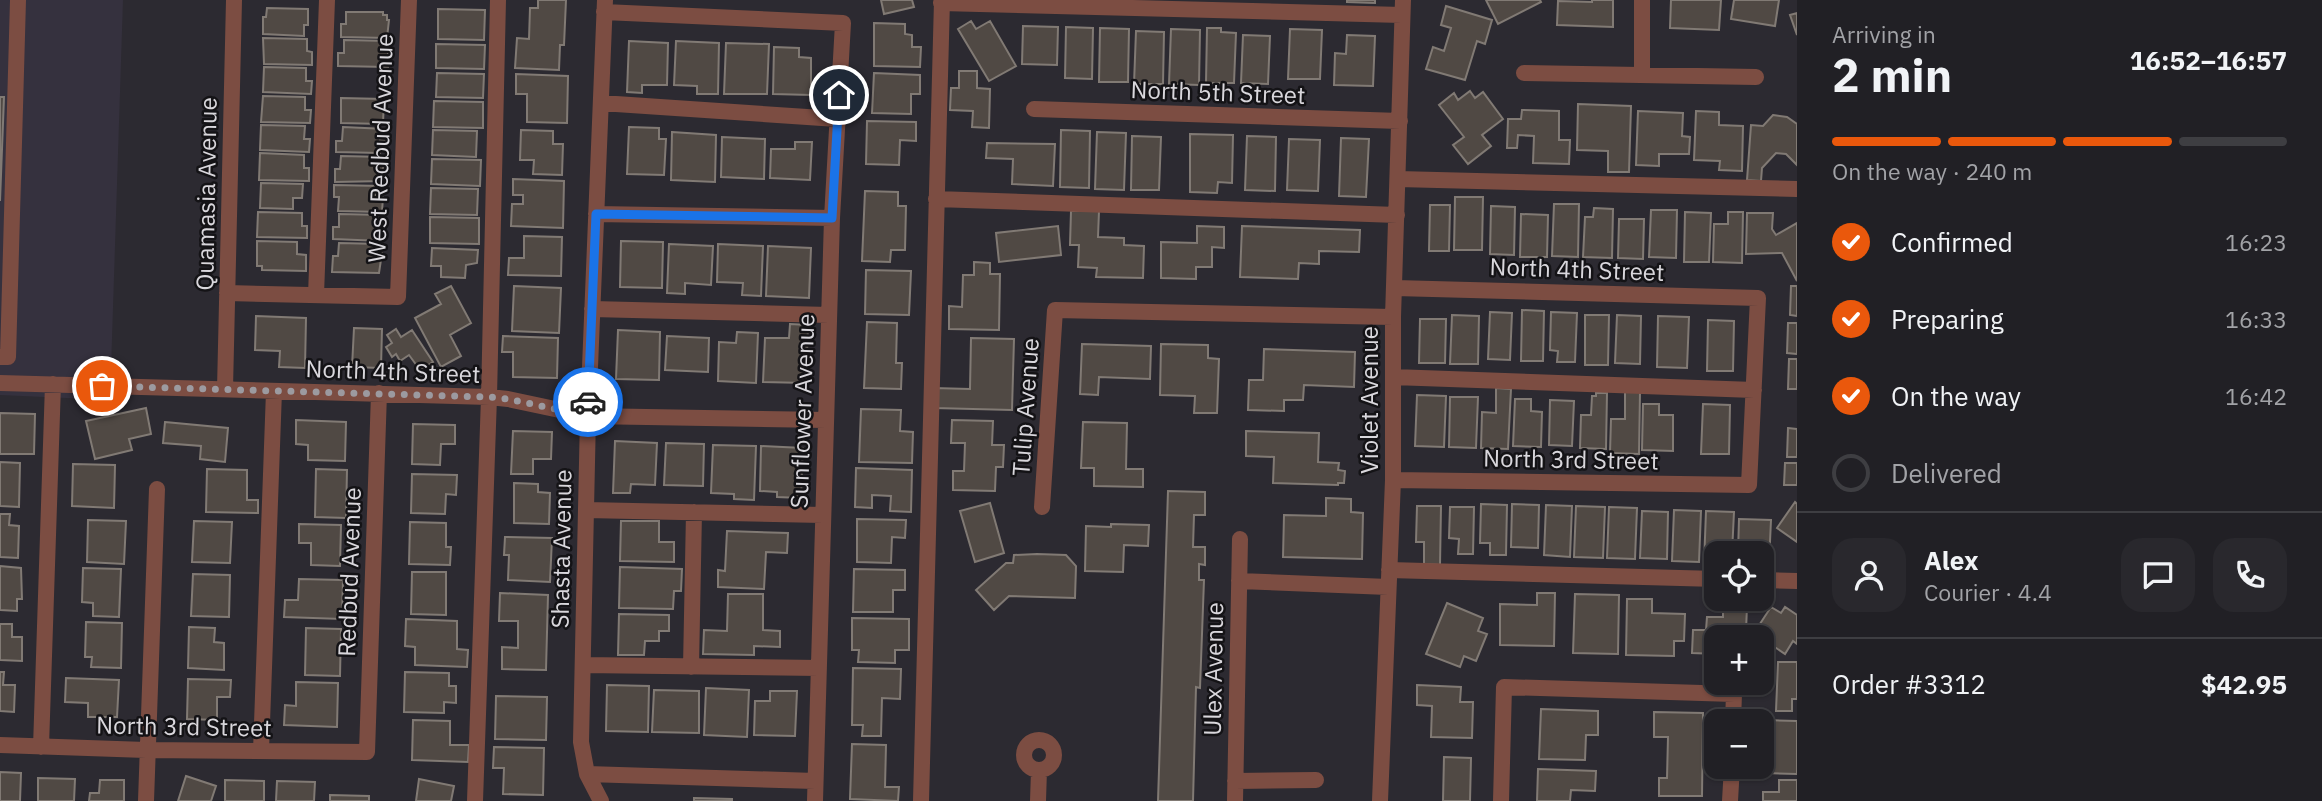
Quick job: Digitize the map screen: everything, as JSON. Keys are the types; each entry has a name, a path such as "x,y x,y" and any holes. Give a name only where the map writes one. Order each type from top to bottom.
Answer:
{"street":[{"path":"0,357 8,357 18,0"},
{"name":"Quamasia Avenue","path":"225,389 234,0"},
{"path":"228,293 316,295 327,0"},
{"name":"West Redbud Avenue","path":"316,295 398,297 409,0"},
{"path":"475,801 489,397 498,0"},
{"path":"1642,0 1642,75"},
{"path":"921,801 942,2 1402,7"},
{"name":"Sunflower Avenue","path":"605,6 843,23 832,218 815,801"},
{"name":"Shasta Avenue","path":"601,801 587,774 581,742 588,416 605,6"},
{"name":"Violet Avenue","path":"1380,801 1393,480 1393,317 1402,7"},
{"path":"1524,73 1756,78"},
{"path":"600,103 837,119"},
{"name":"North 5th Street","path":"1034,109 1399,121"},
{"path":"1398,179 1797,189"},
{"path":"936,199 1397,215"},
{"path":"596,214 832,218"},
{"name":"North 4th Street","path":"1395,288 1758,298 1754,390"},
{"path":"592,309 829,315"},
{"name":"Tulip Avenue","path":"1042,507 1055,310 1393,317"},
{"path":"1392,377 1754,390"},
{"name":"North 4th Street","path":"0,383 489,397 588,416 826,420"},
{"path":"41,747 53,384"},
{"name":"North 3rd Street","path":"1393,480 1749,485 1754,390"},
{"path":"261,751 274,391"},
{"name":"Redbud Avenue","path":"366,752 379,393"},
{"path":"146,801 157,489"},
{"path":"586,510 823,515"},
{"path":"691,667 694,512"},
{"name":"Ulex Avenue","path":"1236,801 1240,538"},
{"path":"1239,581 1389,578 1704,579"},
{"path":"1774,580 1797,581"},
{"path":"583,665 819,668"},
{"path":"1501,801 1504,687 1734,694 1733,709"},
{"name":"North 3rd Street","path":"0,745 146,750 366,752"},
{"path":"1038,801 1039,770"},
{"path":"587,774 816,781"},
{"path":"1730,801 1731,779"},
{"path":"1235,781 1316,780"}],"shaded area":[{"path":"0,0 123,0 110,400 0,395"}],"building":[{"path":"538,0 566,0 564,45 560,45 559,70 515,68 517,38 529,39 530,8 538,8"},
{"path":"881,0 912,0 914,7 884,14"},
{"path":"1375,0 1375,3 1347,2"},
{"path":"1486,0 1540,0 1541,2 1498,24"},
{"path":"1613,0 1613,27 1557,25 1558,1"},
{"path":"1671,0 1721,0 1719,30 1670,28"},
{"path":"1734,0 1779,0 1775,26 1731,19"},
{"path":"1446,6 1492,20 1485,44 1477,41 1465,80 1426,69 1433,47 1444,51 1451,28 1441,25"},
{"path":"267,8 308,9 308,25 304,25 304,36 263,34 263,17 266,17"},
{"path":"438,9 485,10 484,40 438,39"},
{"path":"346,12 383,12 389,20 387,38 341,37 341,24 346,24"},
{"path":"1797,13 1797,35 1790,15"},
{"path":"971,21 976,29 990,21 1016,66 989,81 958,29"},
{"path":"874,23 905,24 905,34 912,35 912,47 921,47 920,67 874,66"},
{"path":"1023,26 1058,27 1057,65 1022,64"},
{"path":"1066,27 1093,28 1092,79 1065,78"},
{"path":"1100,28 1129,29 1128,82 1099,82"},
{"path":"1207,28 1221,28 1221,32 1236,33 1234,83 1206,83"},
{"path":"1171,29 1200,30 1199,85 1169,84"},
{"path":"1290,29 1322,30 1320,79 1288,79"},
{"path":"1136,31 1164,32 1163,84 1134,84"},
{"path":"1243,35 1270,36 1268,84 1241,83"},
{"path":"1347,35 1375,36 1373,86 1334,85 1335,53 1346,54"},
{"path":"263,38 307,39 307,51 312,52 312,65 264,64"},
{"path":"344,40 388,41 388,67 338,66 338,53 344,53"},
{"path":"629,41 668,43 667,85 642,85 642,93 627,92"},
{"path":"676,41 719,43 718,94 697,94 697,86 674,85"},
{"path":"726,43 769,44 767,94 724,94"},
{"path":"436,44 485,45 484,69 436,68"},
{"path":"774,47 799,48 799,57 811,58 811,95 773,94"},
{"path":"264,67 306,68 306,81 312,81 311,94 263,92"},
{"path":"959,71 977,71 977,88 990,89 989,128 972,127 973,111 950,110 951,88 959,88"},
{"path":"437,73 484,74 483,98 436,97"},
{"path":"874,73 920,75 920,94 911,94 911,114 872,113"},
{"path":"516,74 568,76 567,123 527,122 527,94 516,94"},
{"path":"1470,91 1475,98 1483,92 1503,119 1482,135 1491,146 1468,164 1453,145 1464,137 1439,105 1454,93 1458,100"},
{"path":"263,96 305,97 305,110 311,110 310,123 261,122"},
{"path":"0,97 4,97 0,201"},
{"path":"341,98 384,99 383,124 341,123"},
{"path":"434,101 483,102 483,128 433,127"},
{"path":"1578,104 1631,106 1629,172 1608,172 1608,151 1577,150"},
{"path":"1522,110 1559,111 1559,140 1570,140 1569,164 1533,163 1534,136 1518,135 1517,148 1507,148 1508,119 1521,119"},
{"path":"1638,111 1683,113 1682,136 1690,137 1689,154 1659,154 1659,166 1636,165"},
{"path":"1696,111 1719,112 1719,125 1743,126 1742,171 1719,170 1720,161 1694,160"},
{"path":"1773,115 1787,117 1797,124 1797,165 1786,154 1776,153 1762,168 1761,181 1747,180 1751,125 1763,126"},
{"path":"867,121 916,122 916,141 900,140 899,165 866,164"},
{"path":"261,125 305,126 304,139 310,139 309,152 260,150"},
{"path":"343,127 386,129 386,135 380,135 380,140 386,141 380,141 380,153 336,152 336,141 342,141"},
{"path":"629,127 659,128 659,139 666,139 664,175 627,174"},
{"path":"433,130 477,131 476,157 432,155"},
{"path":"521,130 553,131 553,144 563,144 562,175 533,174 534,160 520,160"},
{"path":"1061,130 1090,131 1089,188 1060,187"},
{"path":"672,132 716,135 715,182 671,180"},
{"path":"1097,132 1126,133 1124,190 1095,189"},
{"path":"1190,134 1233,135 1232,183 1218,182 1217,193 1190,192"},
{"path":"1132,136 1161,137 1159,190 1131,190"},
{"path":"1247,136 1276,137 1275,191 1245,190"},
{"path":"722,137 765,139 764,179 721,177"},
{"path":"1341,138 1369,139 1366,197 1339,196"},
{"path":"1289,139 1320,140 1318,191 1287,190"},
{"path":"795,142 812,142 810,180 770,178 771,149 795,149"},
{"path":"987,143 1055,144 1053,186 1012,184 1013,159 986,158"},
{"path":"260,153 304,155 304,168 309,168 309,181 259,180"},
{"path":"341,156 385,157 382,173 385,172 385,181 335,182 335,169 340,169"},
{"path":"432,159 481,160 480,186 431,184"},
{"path":"513,179 564,181 563,228 511,226 512,204 523,204 523,195 513,195"},
{"path":"261,183 303,184 302,198 293,198 293,209 260,208"},
{"path":"334,185 382,186 381,193 375,193 375,196 383,197 382,212 338,211 339,197 334,197"},
{"path":"431,188 478,189 477,215 430,214"},
{"path":"865,191 898,192 898,206 906,206 905,250 891,250 890,262 862,261"},
{"path":"1455,197 1483,197 1482,250 1454,250"},
{"path":"1554,204 1579,204 1578,257 1552,256"},
{"path":"1430,205 1450,205 1449,251 1429,251"},
{"path":"1491,206 1515,207 1514,255 1490,254"},
{"path":"1594,208 1613,209 1612,258 1583,257 1585,217 1593,217"},
{"path":"1651,210 1677,210 1676,258 1649,257"},
{"path":"1071,211 1099,211 1098,237 1124,238 1124,245 1144,246 1143,278 1096,277 1097,268 1078,267 1079,245 1070,245"},
{"path":"258,212 302,213 302,226 307,226 307,238 257,237"},
{"path":"1685,212 1711,213 1709,262 1684,262"},
{"path":"1728,212 1743,212 1742,263 1713,262 1714,224 1728,224"},
{"path":"1747,213 1773,213 1772,229 1776,235 1797,223 1797,281 1782,253 1746,254"},
{"path":"339,214 383,215 382,241 333,239 333,227 339,227"},
{"path":"1521,214 1548,215 1547,257 1520,257"},
{"path":"430,217 479,218 479,244 430,243"},
{"path":"1619,219 1644,219 1643,259 1618,258"},
{"path":"1058,226 1061,255 999,262 996,233"},
{"path":"1197,226 1224,227 1224,248 1212,247 1212,267 1196,267 1196,279 1161,278 1161,242 1197,243"},
{"path":"1242,226 1360,230 1359,252 1319,251 1319,264 1299,263 1298,279 1240,277"},
{"path":"524,236 562,237 561,276 508,275 509,258 524,258"},
{"path":"257,241 297,242 297,254 306,255 306,271 262,270 262,266 257,266"},
{"path":"621,241 663,242 662,288 620,287"},
{"path":"339,243 380,244 382,253 379,273 332,272 333,256 338,256"},
{"path":"669,244 713,246 711,285 685,283 685,294 667,293"},
{"path":"718,244 763,246 761,296 742,295 743,283 717,282"},
{"path":"768,246 811,248 809,298 766,296"},
{"path":"432,248 478,250 477,263 466,265 465,278 441,277 441,266 431,266"},
{"path":"974,262 990,263 990,274 1000,274 999,330 949,329 949,306 962,307 963,275 974,275"},
{"path":"866,270 911,271 909,315 865,314"},
{"path":"451,286 471,323 450,335 461,356 441,367 415,318 441,304 435,294"},
{"path":"514,286 561,288 559,333 512,331"},
{"path":"1791,286 1797,286 1797,316 1790,315"},
{"path":"1522,310 1544,311 1543,361 1521,361"},
{"path":"1490,312 1512,313 1510,360 1488,359"},
{"path":"1551,312 1577,313 1575,362 1557,362 1558,351 1550,350"},
{"path":"1452,315 1479,316 1478,364 1450,364"},
{"path":"1585,315 1609,315 1608,365 1585,365"},
{"path":"1617,315 1641,316 1640,364 1615,363"},
{"path":"256,316 306,318 305,368 279,367 280,351 255,350"},
{"path":"1658,316 1689,317 1687,368 1657,367"},
{"path":"1420,319 1446,319 1445,363 1419,363"},
{"path":"1708,320 1734,321 1733,371 1707,371"},
{"path":"867,322 897,323 896,363 902,363 901,389 864,388"},
{"path":"1788,323 1797,323 1797,354 1787,353"},
{"path":"790,324 808,325 806,383 763,382 765,338 789,338"},
{"path":"354,328 382,329 381,368 352,367"},
{"path":"396,329 401,337 412,330 433,362 420,370 409,355 400,361 396,354 392,357 386,347 392,343 387,335"},
{"path":"618,330 660,332 659,380 616,379"},
{"path":"737,332 758,333 756,383 718,381 719,342 736,343"},
{"path":"503,336 558,338 557,378 513,377 513,352 502,352"},
{"path":"667,336 709,338 708,372 665,370"},
{"path":"971,338 1014,339 1012,410 934,408 934,388 970,389"},
{"path":"1082,344 1151,346 1150,379 1099,377 1098,395 1080,394"},
{"path":"1161,344 1208,345 1208,358 1219,359 1217,413 1194,413 1195,396 1160,395"},
{"path":"1264,349 1355,352 1354,387 1304,385 1303,400 1284,400 1284,411 1248,410 1249,380 1263,380"},
{"path":"1789,359 1797,359 1797,389 1788,389"},
{"path":"1496,388 1511,389 1508,449 1481,448 1482,412 1496,413"},
{"path":"1625,392 1640,392 1639,454 1610,453 1611,419 1625,419"},
{"path":"1596,393 1607,393 1606,449 1580,448 1581,415 1591,415 1592,396 1596,396"},
{"path":"1417,395 1446,396 1444,447 1415,446"},
{"path":"1450,397 1478,397 1476,448 1449,447"},
{"path":"1515,399 1531,399 1531,411 1542,412 1541,447 1513,446"},
{"path":"1550,400 1574,401 1572,446 1549,445"},
{"path":"1643,404 1659,404 1659,415 1673,415 1673,451 1642,450"},
{"path":"1703,404 1730,405 1729,454 1701,454"},
{"path":"146,408 151,434 129,439 132,450 95,459 86,421"},
{"path":"861,409 901,410 900,431 913,432 912,463 859,462"},
{"path":"0,413 35,414 34,454 0,454"},
{"path":"296,420 346,422 345,461 308,460 308,445 296,444"},
{"path":"952,420 993,421 992,445 1004,445 1003,467 996,467 995,491 953,490 953,471 964,471 965,443 951,443"},
{"path":"165,422 228,428 225,462 200,459 201,446 163,443"},
{"path":"1083,422 1127,423 1126,469 1143,469 1143,487 1094,486 1094,468 1081,468"},
{"path":"413,424 455,425 455,444 441,444 440,465 412,464"},
{"path":"1788,428 1797,429 1797,457 1787,457"},
{"path":"513,431 552,432 551,459 533,459 533,474 511,474"},
{"path":"1246,431 1319,433 1318,462 1339,463 1338,470 1345,471 1344,483 1273,483 1274,457 1246,456"},
{"path":"615,441 657,443 655,485 631,484 630,493 613,493"},
{"path":"666,443 704,444 703,486 664,485"},
{"path":"713,445 756,446 754,500 734,499 734,494 711,493"},
{"path":"761,446 803,448 801,498 777,497 777,492 760,491"},
{"path":"0,462 20,463 19,507 0,506"},
{"path":"1785,463 1797,463 1797,485 1784,485"},
{"path":"73,464 115,465 114,508 72,506"},
{"path":"856,468 912,470 911,512 890,511 891,496 872,495 872,508 855,507"},
{"path":"207,469 247,470 247,500 258,500 258,513 206,512"},
{"path":"316,469 347,470 346,518 315,517"},
{"path":"412,474 457,475 456,495 446,494 445,514 411,513"},
{"path":"514,483 538,484 538,492 550,493 549,524 514,523"},
{"path":"1168,491 1205,492 1205,515 1194,515 1193,547 1205,547 1205,565 1199,564 1199,580 1204,580 1200,688 1196,687 1193,801 1158,801"},
{"path":"1326,498 1351,499 1351,512 1363,513 1362,559 1283,557 1284,515 1326,516"},
{"path":"1795,502 1797,504 1797,542 1777,528"},
{"path":"990,503 1004,553 975,562 960,511"},
{"path":"1481,504 1507,505 1506,555 1490,555 1490,543 1480,543"},
{"path":"1512,504 1539,505 1538,548 1511,547"},
{"path":"1546,505 1572,506 1570,557 1544,555"},
{"path":"1417,506 1441,506 1440,565 1424,564 1424,542 1416,542"},
{"path":"1576,506 1605,507 1603,558 1574,557"},
{"path":"1450,507 1474,507 1473,554 1458,554 1459,539 1449,538"},
{"path":"1609,507 1637,508 1635,559 1607,558"},
{"path":"1674,510 1701,511 1699,562 1672,561"},
{"path":"1642,511 1668,512 1667,559 1640,558"},
{"path":"1706,511 1734,512 1733,541 1705,541"},
{"path":"0,514 10,514 9,525 19,526 18,558 0,557"},
{"path":"857,519 906,520 905,538 892,537 891,563 857,562"},
{"path":"1739,519 1771,520 1770,541 1738,541"},
{"path":"88,520 126,521 124,564 87,562"},
{"path":"194,521 232,522 230,563 192,562"},
{"path":"621,521 659,521 659,542 674,542 674,562 620,561"},
{"path":"410,522 446,523 446,547 451,547 450,565 409,564"},
{"path":"299,524 341,525 340,566 311,565 311,543 299,543"},
{"path":"1111,524 1149,525 1148,546 1124,545 1123,572 1085,571 1086,526 1111,527"},
{"path":"727,531 788,533 787,553 766,552 764,589 718,587 718,570 725,571"},
{"path":"505,537 552,538 550,582 508,580 509,555 504,555"},
{"path":"1014,555 1066,555 1076,566 1075,598 1009,596 994,610 976,590 1006,563 1013,563"},
{"path":"0,566 21,568 22,599 17,599 17,611 0,610"},
{"path":"620,567 682,569 681,591 674,591 673,609 619,608"},
{"path":"83,568 121,569 119,617 93,616 93,603 82,602"},
{"path":"854,569 905,570 905,590 893,590 893,612 853,612"},
{"path":"412,572 446,572 446,615 411,614"},
{"path":"193,574 230,575 229,617 191,616"},
{"path":"299,579 343,580 342,619 284,617 285,600 298,600"},
{"path":"500,593 548,595 546,670 502,669 502,647 518,648 518,621 499,621"},
{"path":"1537,593 1555,593 1554,646 1500,645 1500,604 1537,605"},
{"path":"728,594 763,594 763,630 780,631 780,647 754,646 754,655 703,654 704,630 727,631"},
{"path":"1575,594 1619,595 1618,654 1573,653"},
{"path":"1627,599 1652,599 1652,613 1685,614 1684,641 1674,641 1674,656 1626,655"},
{"path":"1447,603 1483,618 1478,631 1487,634 1476,661 1464,656 1460,667 1426,654"},
{"path":"1785,607 1797,615 1797,644 1793,641 1785,654 1774,647 1774,625 1759,625 1768,611 1774,609 1781,613"},
{"path":"1723,611 1747,611 1746,625 1706,625 1707,617 1723,617"},
{"path":"619,614 669,615 669,631 659,631 659,641 645,641 644,655 618,655"},
{"path":"852,618 909,619 909,650 895,650 895,663 858,662 859,650 852,650"},
{"path":"406,619 457,621 457,649 468,650 467,667 415,665 415,647 405,646"},
{"path":"86,622 122,623 121,668 91,667 92,657 85,657"},
{"path":"0,624 12,624 12,637 22,637 22,661 0,660"},
{"path":"189,627 215,628 214,642 224,643 224,670 188,668"},
{"path":"306,628 341,629 340,676 305,675"},
{"path":"1693,630 1704,630 1704,653 1692,653"},
{"path":"1778,662 1797,662 1797,699 1792,699 1792,711 1776,711"},
{"path":"853,668 901,669 900,699 882,698 881,736 862,736 863,725 852,725"},
{"path":"0,672 4,672 3,685 15,685 14,712 0,711"},
{"path":"405,672 449,673 449,686 456,686 456,703 444,702 444,713 404,712"},
{"path":"66,678 119,680 117,717 88,717 88,703 65,702"},
{"path":"188,679 231,680 230,697 217,697 217,720 187,719"},
{"path":"296,682 338,683 337,727 284,725 285,705 296,706"},
{"path":"607,685 649,686 648,732 606,731"},
{"path":"1417,685 1461,687 1460,702 1473,702 1472,738 1431,737 1432,706 1417,705"},
{"path":"706,688 749,690 747,737 704,735"},
{"path":"654,690 699,691 699,733 652,732"},
{"path":"770,691 797,691 795,736 754,735 755,701 770,701"},
{"path":"496,696 547,697 546,740 495,739"},
{"path":"1541,709 1598,711 1598,735 1586,735 1585,760 1539,759"},
{"path":"1654,712 1703,713 1702,796 1659,796 1659,778 1667,778 1668,737 1654,737"},
{"path":"413,720 450,721 450,745 469,745 468,762 412,760"},
{"path":"1774,720 1797,721 1797,774 1774,773"},
{"path":"852,744 886,745 885,787 899,787 898,801 850,799"},
{"path":"494,747 544,748 543,795 503,794 504,768 493,768"},
{"path":"1444,757 1471,758 1470,801 1443,801"},
{"path":"1538,769 1596,771 1595,791 1571,790 1570,801 1537,801"},
{"path":"0,772 21,773 20,801 0,801"},
{"path":"186,776 216,786 211,801 178,801"},
{"path":"38,778 75,779 74,801 38,801"},
{"path":"419,779 454,786 451,801 416,801"},
{"path":"100,780 124,780 124,801 89,801 90,793 99,793"},
{"path":"225,780 264,781 264,801 225,801"},
{"path":"1779,780 1797,780 1797,801 1763,801 1763,792 1779,792"},
{"path":"277,781 315,782 314,801 276,801"},
{"path":"330,795 369,796 369,801 330,801"},
{"path":"694,798 732,799 732,801 694,801"}],"way so far":[{"path":"102,386 489,397 588,416 588,402"}],"route":[{"path":"588,402 596,214 832,218 839,95"}]}
